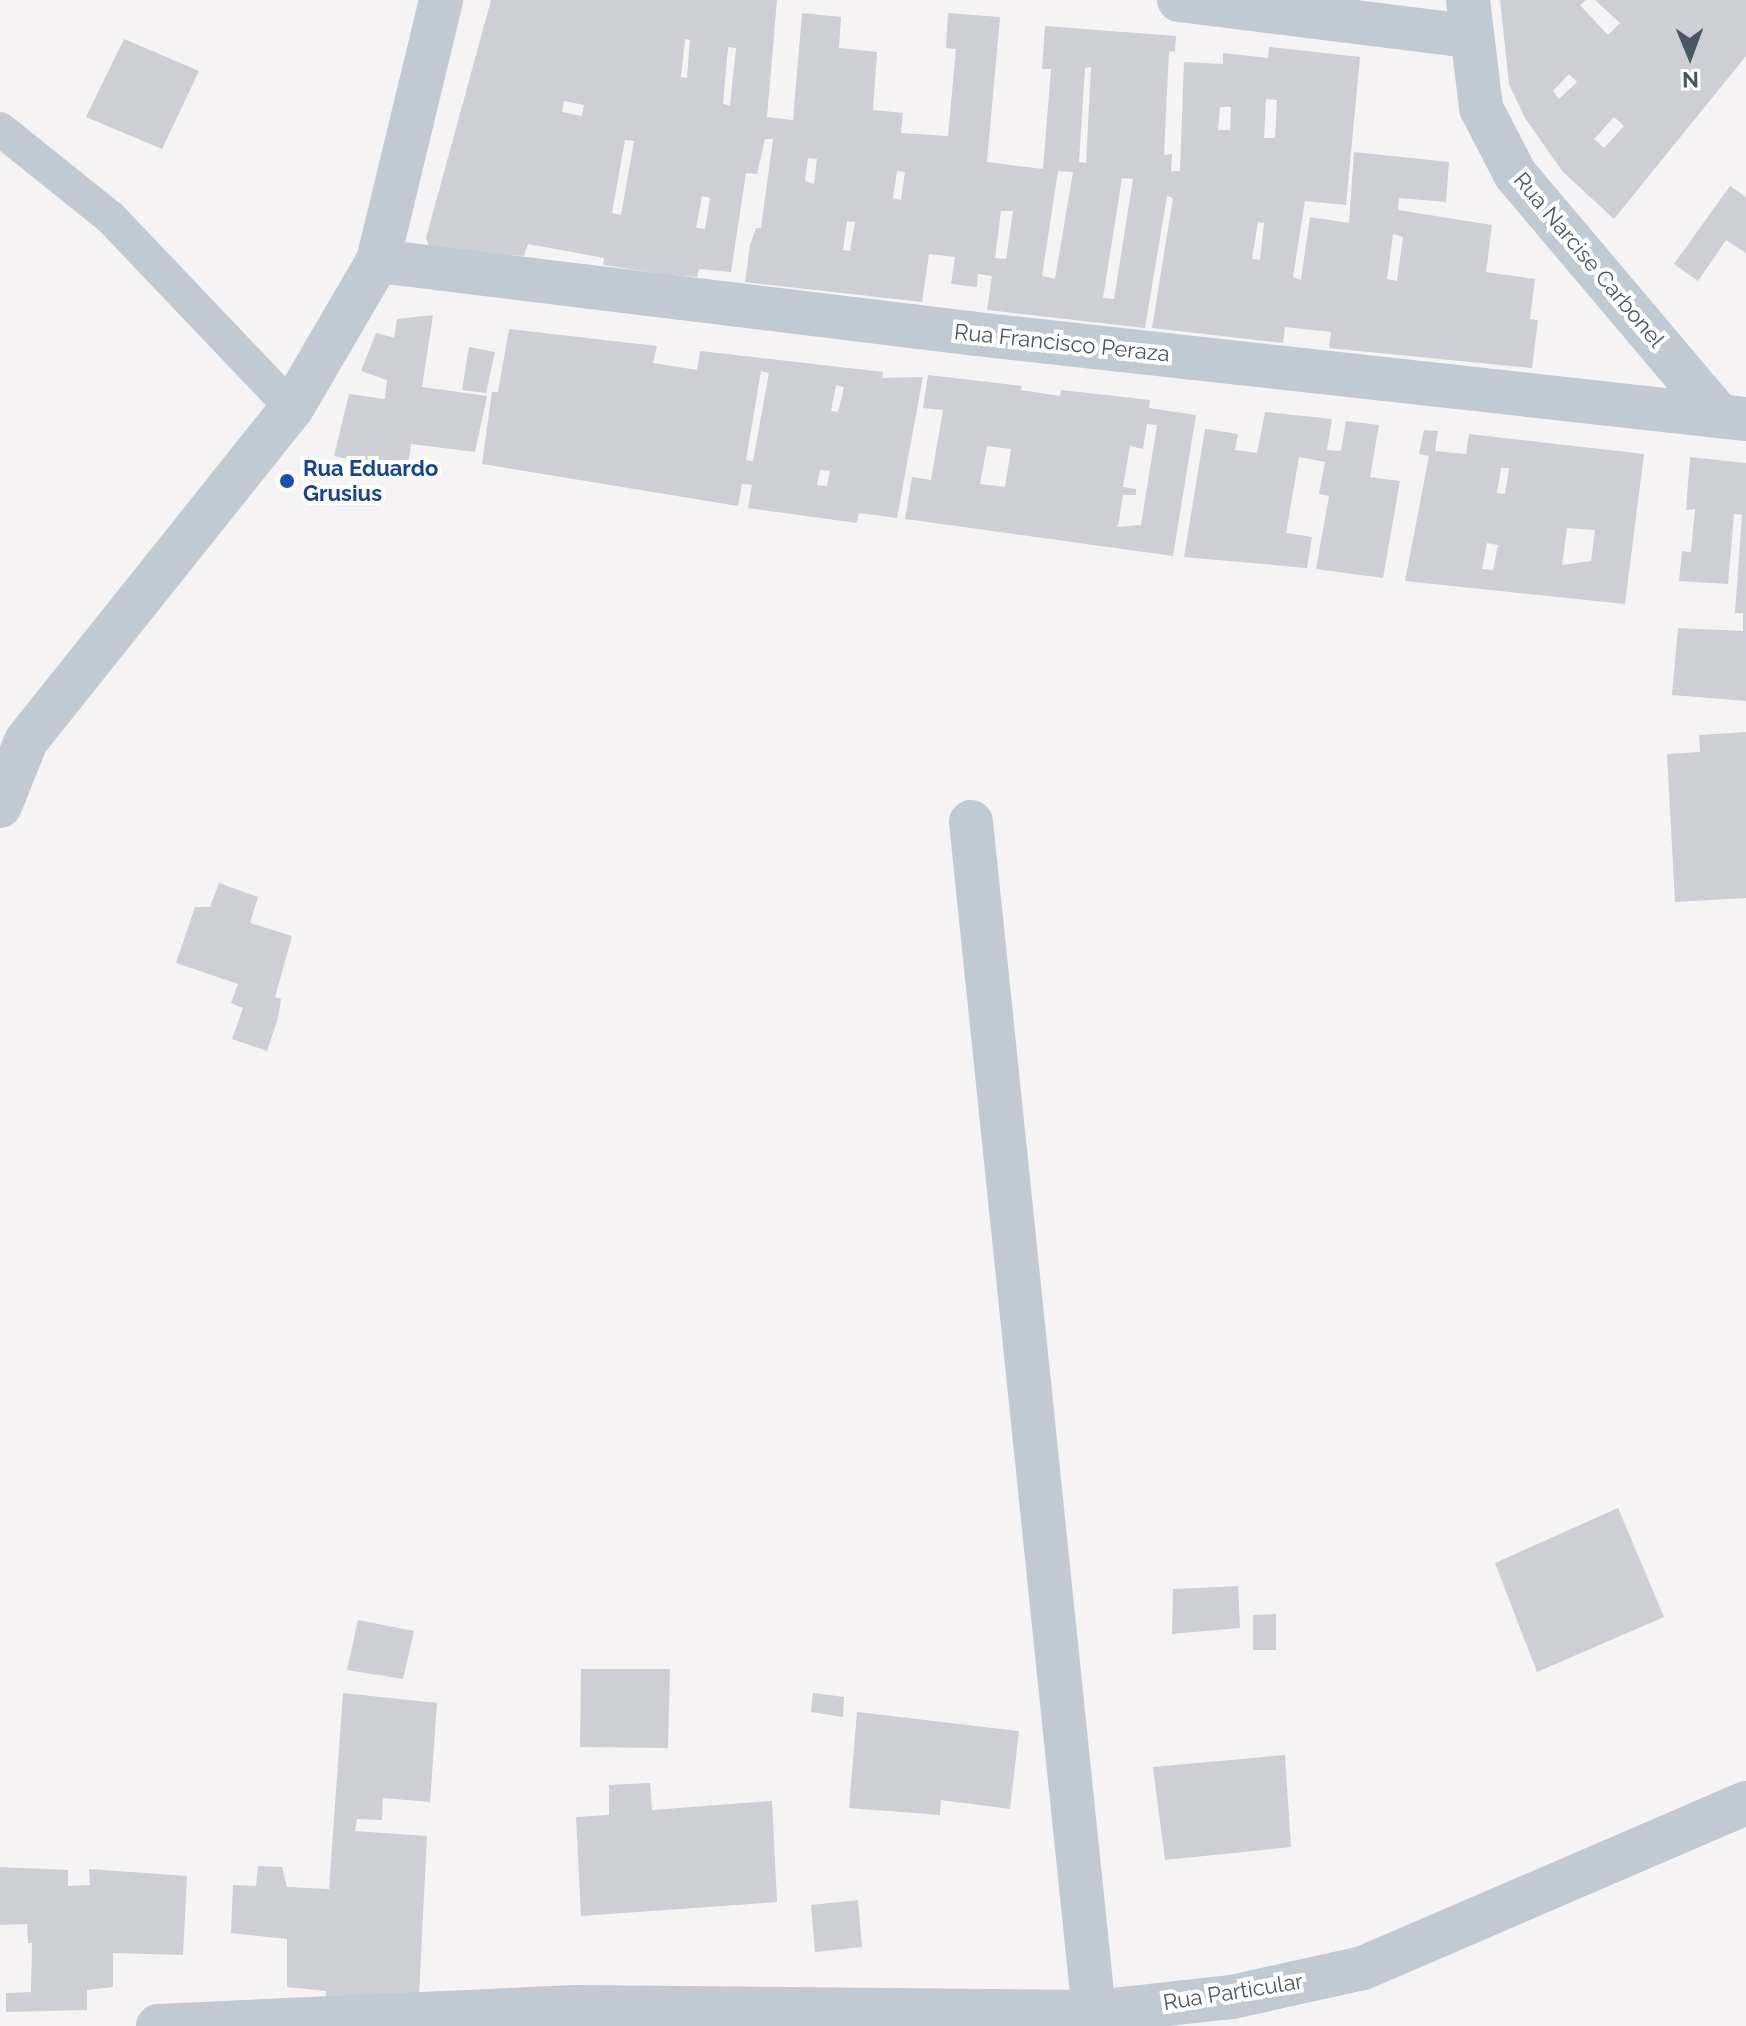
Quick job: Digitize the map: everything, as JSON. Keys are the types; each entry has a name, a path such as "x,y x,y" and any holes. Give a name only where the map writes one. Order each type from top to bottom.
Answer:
{"street":[{"path":"0,806 26,741 292,408 378,261 441,0"},
{"path":"1179,0 1468,18"},
{"name":"Rua Narcise Carbonel","path":"1468,18 1481,108 1515,174 1732,416"},
{"name":"Rua Francisco Peraza","path":"378,261 976,334 1732,416"},
{"path":"971,822 1094,2012"},
{"name":"Rua Particular","path":"158,2026 575,2007 1094,2012 1232,1997 1363,1968 1746,1803"}],"lane":[{"path":"0,129 110,217 292,408"}],"building":[{"path":"491,0 777,0 767,117 793,120 802,13 841,17 839,48 877,52 873,110 903,113 901,133 948,136 956,49 946,48 948,13 1000,17 987,162 1043,169 1051,69 1042,69 1045,26 1176,36 1175,52 1169,51 1164,155 1172,154 1171,171 1180,171 1184,62 1223,64 1223,53 1268,58 1269,47 1360,57 1346,205 1305,201 1293,277 1301,280 1310,217 1349,223 1354,152 1449,162 1446,202 1399,198 1398,210 1492,225 1486,272 1535,279 1530,319 1538,320 1532,368 1329,348 1331,332 1285,327 1283,343 1152,328 1173,198 1167,196 1145,328 987,310 992,276 978,274 977,287 951,284 955,257 929,254 922,302 745,282 750,245 756,228 761,228 773,139 765,139 757,174 746,173 731,272 699,269 697,277 669,275 603,265 604,258 528,244 524,256 430,249 426,238","holes":["685,39 690,40 687,78 681,77","728,47 736,48 730,106 723,104","1091,67 1086,163 1079,162 1085,68","1266,99 1277,100 1275,138 1264,138","564,101 584,105 582,116 562,112","1220,107 1231,107 1230,130 1218,130","625,140 634,141 621,215 612,213","808,158 817,159 814,184 805,181","897,171 905,172 901,200 893,198","1058,171 1073,172 1055,279 1042,276","1122,178 1133,179 1114,299 1103,298","702,196 710,198 705,229 696,228","1001,211 1013,211 1006,259 995,258","847,221 855,222 850,251 843,250","1258,222 1264,223 1260,260 1252,259","1393,234 1403,237 1397,281 1387,279"]},
{"path":"1500,0 1586,0 1580,5 1608,35 1620,23 1595,0 1746,0 1746,56 1614,219 1563,172 1525,118 1509,84","holes":["1569,74 1577,82 1559,99 1553,91","1614,117 1624,126 1604,148 1594,139"]},
{"path":"124,39 199,71 162,149 86,117"},
{"path":"1730,186 1746,197 1746,253 1726,240 1698,281 1674,264"},
{"path":"433,315 422,387 487,396 475,452 411,444 407,472 334,456 349,394 385,399 387,380 361,371 376,333 394,338 397,319"},
{"path":"509,329 657,346 653,363 697,370 700,351 883,372 882,378 923,377 897,518 859,513 857,523 748,508 752,485 742,484 738,506 482,464 492,392 498,392","holes":["761,371 769,373 753,461 746,460","836,385 844,387 838,412 831,411","820,470 830,471 827,486 817,485"]},
{"path":"469,347 495,352 486,393 462,390"},
{"path":"928,375 1022,386 1021,390 1060,396 1061,390 1150,400 1149,408 1196,415 1173,556 905,519 912,477 931,480 943,410 923,408","holes":["1147,424 1157,425 1141,525 1118,527 1123,495 1136,495 1136,489 1123,487 1130,446 1143,449","987,446 1011,449 1005,487 980,484"]},
{"path":"1265,412 1332,419 1327,450 1341,451 1346,421 1379,425 1370,477 1400,481 1383,578 1316,569 1329,496 1319,494 1325,462 1299,457 1286,533 1312,537 1307,568 1184,557 1205,429 1238,434 1235,450 1257,453"},
{"path":"1424,430 1438,431 1435,451 1466,454 1469,434 1644,454 1625,604 1405,581 1429,456 1419,454","holes":["1501,468 1509,468 1505,494 1497,493","1567,528 1595,530 1591,561 1562,565","1487,543 1498,545 1493,570 1482,569"]},
{"path":"1690,457 1746,463 1746,701 1672,695 1678,628 1743,631 1743,613 1735,613 1742,515 1734,514 1728,584 1679,581 1682,551 1691,552 1695,509 1686,510"},
{"path":"1746,732 1746,898 1675,902 1667,754 1700,752 1699,735"},
{"path":"219,883 258,897 250,923 292,936 275,997 281,999 278,1018 267,1051 232,1039 243,1008 231,1003 238,984 176,963 195,907 210,907"},
{"path":"1618,1508 1664,1617 1537,1672 1495,1563"},
{"path":"1238,1586 1240,1628 1172,1634 1173,1589"},
{"path":"1276,1614 1276,1650 1253,1650 1253,1615"},
{"path":"358,1620 414,1631 403,1679 347,1670"},
{"path":"581,1669 670,1669 668,1748 580,1747"},
{"path":"343,1693 437,1703 430,1802 383,1798 382,1820 357,1819 355,1831 427,1836 419,1994 325,2009 326,1991 287,1987 287,1939 231,1933 233,1885 256,1886 258,1866 282,1867 287,1887 329,1889"},
{"path":"813,1693 844,1697 843,1717 811,1712"},
{"path":"857,1712 1019,1731 1010,1809 941,1800 940,1815 849,1808"},
{"path":"1285,1755 1291,1847 1165,1860 1153,1767"},
{"path":"650,1783 652,1810 772,1801 777,1902 581,1916 576,1817 609,1815 609,1785"},
{"path":"0,1867 68,1870 68,1886 90,1885 89,1869 187,1876 183,1955 113,1953 113,1987 87,1990 87,2010 6,2012 6,1993 31,1992 32,1943 28,1943 27,1924 0,1925"},
{"path":"858,1900 862,1947 815,1952 811,1905"}],"place":[{"name":"Rua Eduardo Grusius","path":"287,481"}]}
